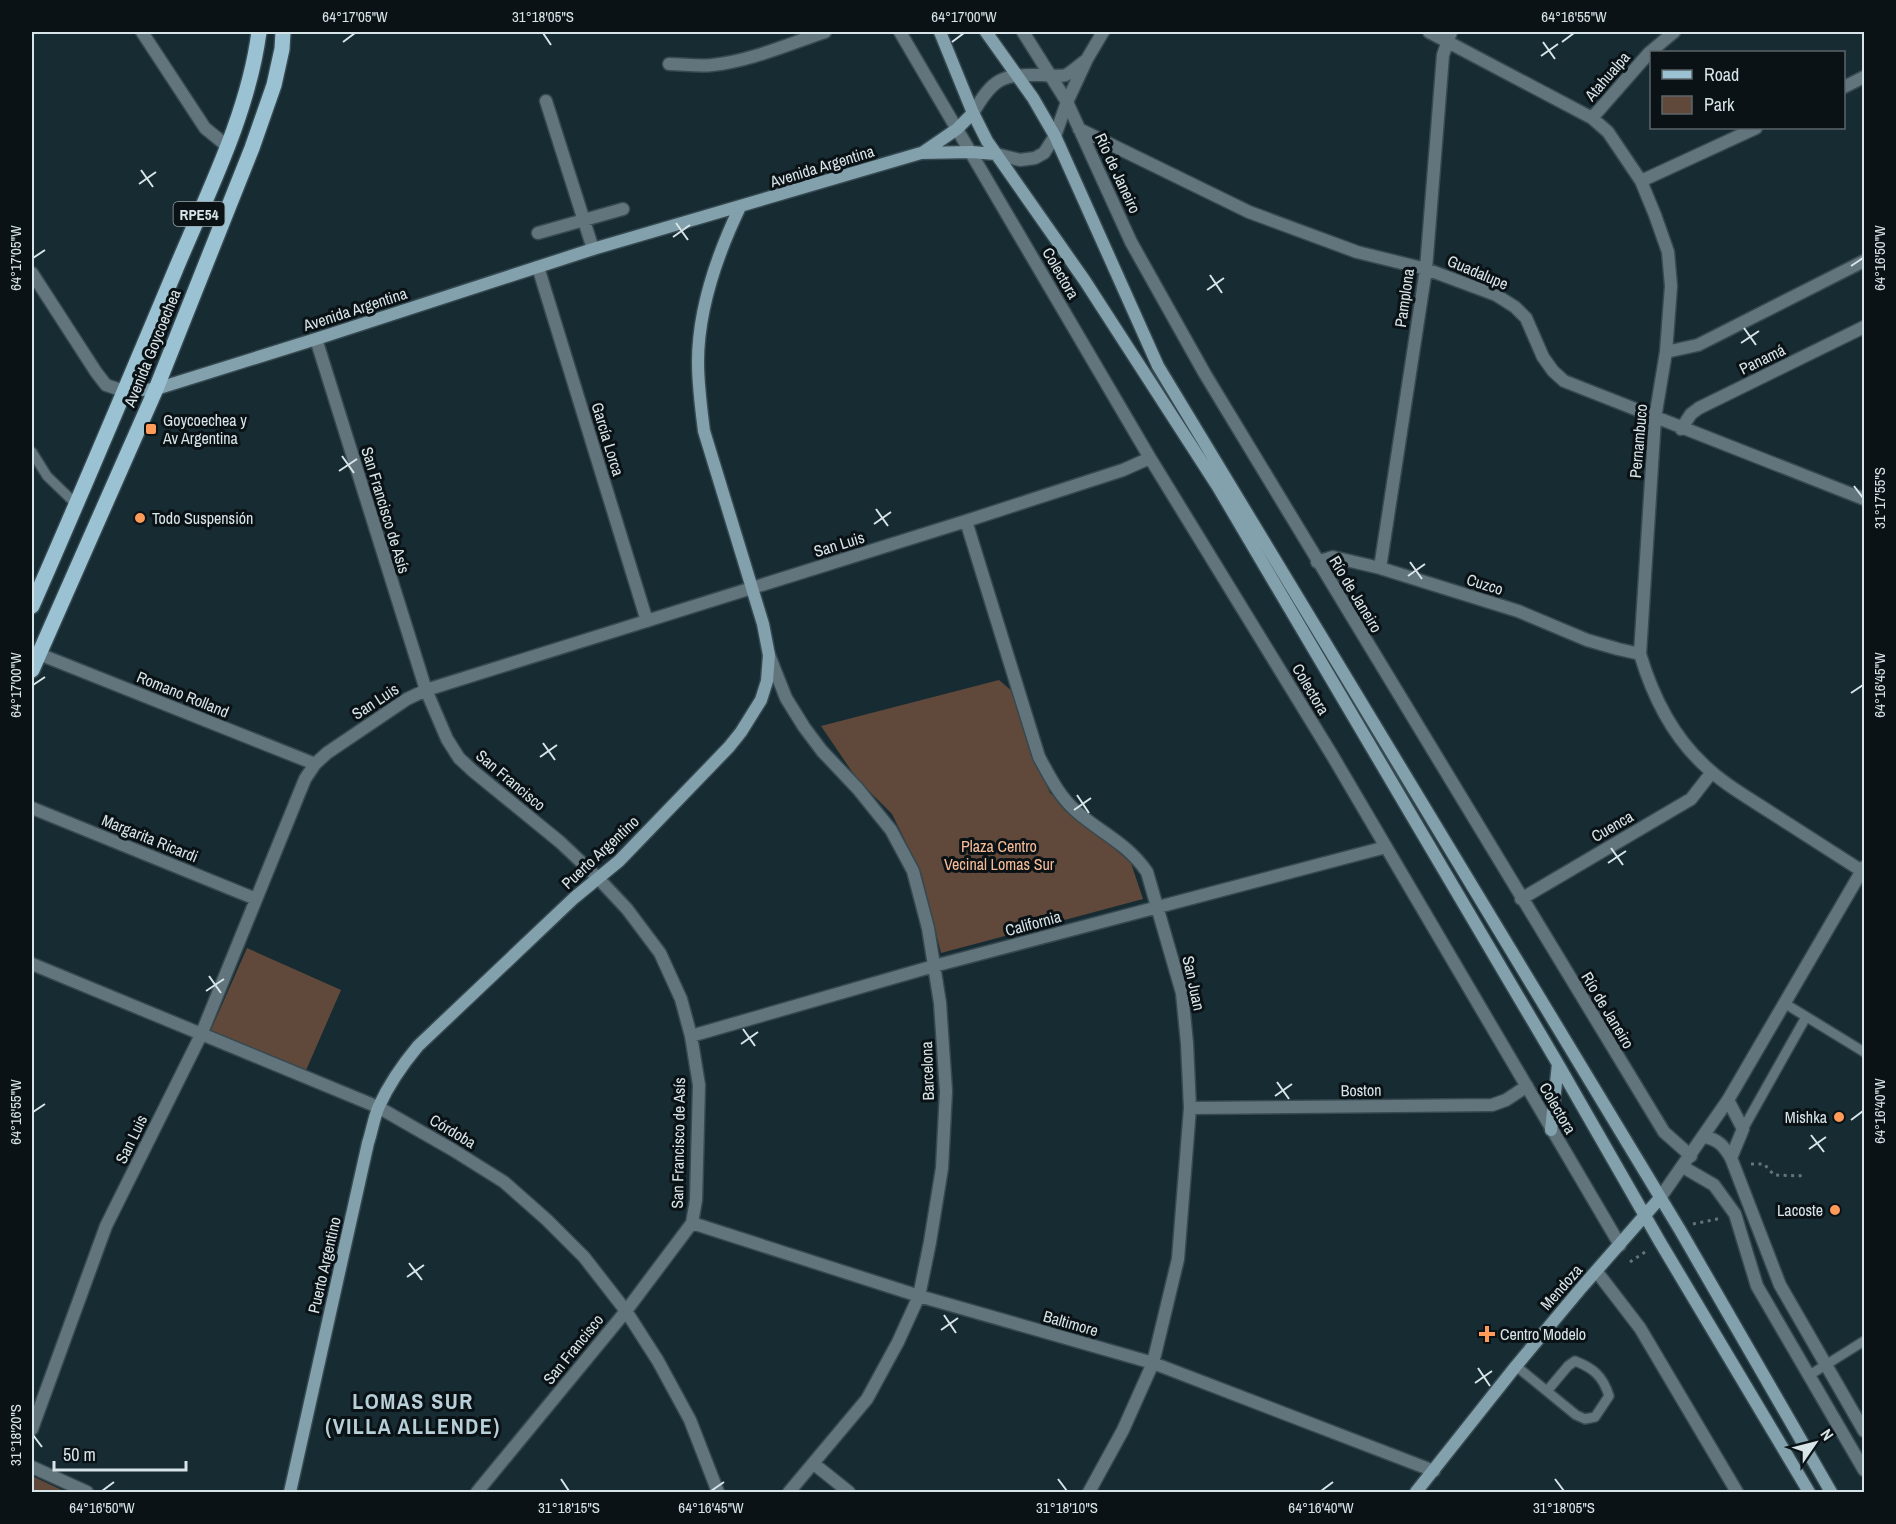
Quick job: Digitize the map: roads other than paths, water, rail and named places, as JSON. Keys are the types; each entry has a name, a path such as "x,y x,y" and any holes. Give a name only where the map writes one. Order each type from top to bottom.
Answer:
{"main road":[{"name":"Avenida Goycoechea","path":"32,606 77,505 227,146 249,83 259,32"},
{"name":"Avenida Goycoechea","path":"32,670 156,389 264,117 282,49 283,32"},
{"path":"940,32 973,113 996,154 1085,281 1218,487 1558,1064 1645,1217 1809,1492"},
{"path":"986,32 1034,98 1055,136 1158,366 1660,1198 1831,1492"},
{"name":"Avenida Argentina","path":"921,153 957,129 973,113"},
{"name":"Avenida Argentina","path":"124,391 156,389 593,249 921,153 996,154"},
{"name":"Puerto Argentino","path":"290,1492 378,1107 405,1062 418,1046 597,877 619,861 741,732 760,700 767,681 769,655 763,624 704,431 700,402 698,361 700,330 707,293 716,263 740,207"},
{"path":"1551,1130 1558,1064"},
{"name":"Mendoza","path":"1416,1492 1516,1366 1660,1198"}],"street":[{"path":"142,32 205,128 227,146"},
{"path":"669,64 709,65 731,62 753,57 825,32"},
{"path":"900,32 971,152"},
{"name":"Río de Janeiro","path":"1023,32 1067,102 1131,242 1204,374 1664,1132 1691,1156"},
{"path":"996,154 1020,160 1035,158 1044,153 1055,136 1067,102 1087,59 1103,32"},
{"name":"Pernambuco","path":"1430,32 1449,36 1592,118 1608,132 1641,181 1668,252 1671,286 1666,352 1654,418 1640,654 1647,680 1660,706 1684,743 1702,764 1732,788 1863,869"},
{"name":"Atahualpa","path":"1651,51 1674,32"},
{"name":"Pamplona","path":"1380,568 1426,269 1443,55 1449,36"},
{"name":"Atahualpa","path":"1592,118 1650,52"},
{"path":"973,113 993,84 1005,78 1017,74 1067,74 1087,59"},
{"path":"1845,86 1864,77"},
{"path":"546,101 593,249"},
{"name":"Guadalupe","path":"1080,129 1249,212 1357,252 1426,269 1496,295 1515,307 1526,318 1543,357 1552,371 1564,381 1864,500"},
{"path":"1641,181 1754,129"},
{"name":"Colectora","path":"971,152 1150,458 1332,755 1620,1245"},
{"path":"538,233 623,209"},
{"path":"1666,352 1698,345 1864,261"},
{"name":"García Lorca","path":"538,267 647,621"},
{"path":"32,273 106,385 124,391"},
{"name":"Panamá","path":"1681,429 1691,414 1699,408 1864,327"},
{"name":"San Francisco de Asís","path":"316,339 426,690"},
{"name":"San Luis","path":"32,1429 106,1226 201,1035 305,779 315,764 327,753 407,699 426,690 966,521 1123,470 1150,458"},
{"name":"San Juan","path":"966,521 1039,757 1055,788 1076,811 1137,857 1147,872 1182,993 1190,1108 1178,1258 1153,1363 1123,1431 1089,1492"},
{"name":"Cuzco","path":"1317,562 1332,557 1380,568 1518,611 1587,640 1640,654"},
{"name":"Romano Rolland","path":"39,654 315,764"},
{"name":"Barcelona","path":"769,655 786,698 804,727 891,830 913,871 928,928 940,1003 945,1102 942,1168 919,1296 898,1342 867,1399 789,1492"},
{"name":"San Francisco","path":"426,690 447,739 459,758 560,842 597,877"},
{"name":"Cuenca","path":"1521,899 1691,799 1712,772"},
{"name":"Margarita Ricardi","path":"32,808 256,899"},
{"name":"California","path":"691,1036 934,966 1386,847"},
{"path":"1660,1198 1728,1100 1863,869"},
{"name":"San Francisco de Asís","path":"597,877 627,909 660,953 681,999 691,1036 699,1085 696,1200 692,1223"},
{"name":"Córdoba","path":"32,964 378,1107 504,1182 548,1220 584,1257 626,1311 658,1361 690,1420 718,1492"},
{"name":"Boston","path":"1190,1108 1492,1105 1506,1100 1527,1086"},
{"path":"1728,1100 1743,1129 1731,1158"},
{"path":"1704,1137 1720,1142 1731,1158 1774,1275 1864,1431"},
{"path":"1683,1167 1714,1185 1735,1214 1757,1286 1864,1470"},
{"name":"San Francisco","path":"477,1492 626,1311 692,1223"},
{"name":"Baltimore","path":"692,1223 919,1296 1153,1363 1434,1471"},
{"path":"1597,1272 1640,1328 1737,1492"},
{"path":"814,1464 849,1492"},
{"path":"32,1467 87,1492"}],"lane":[{"path":"32,453 47,476 77,505"},
{"path":"1784,1003 1864,1052"},
{"path":"1743,1129 1806,1017"},
{"path":"1808,1376 1864,1341"},
{"path":"1516,1366 1576,1415 1585,1419 1596,1417 1609,1396 1605,1384 1590,1367 1575,1361 1547,1391"}],"place":[{"name":"Goycoechea y Av Argentina","path":"151,429"},
{"name":"Todo Suspensión","path":"140,518"},
{"name":"Mishka","path":"1839,1117"},
{"name":"Lacoste","path":"1835,1210"},
{"name":"Centro Modelo","path":"1487,1334"}],"district":[{"name":"LOMAS SUR (VILLA ALLENDE)","path":"413,1414"}],"park label":[{"name":"Plaza Centro Vecinal Lomas Sur","path":"999,855"}]}
